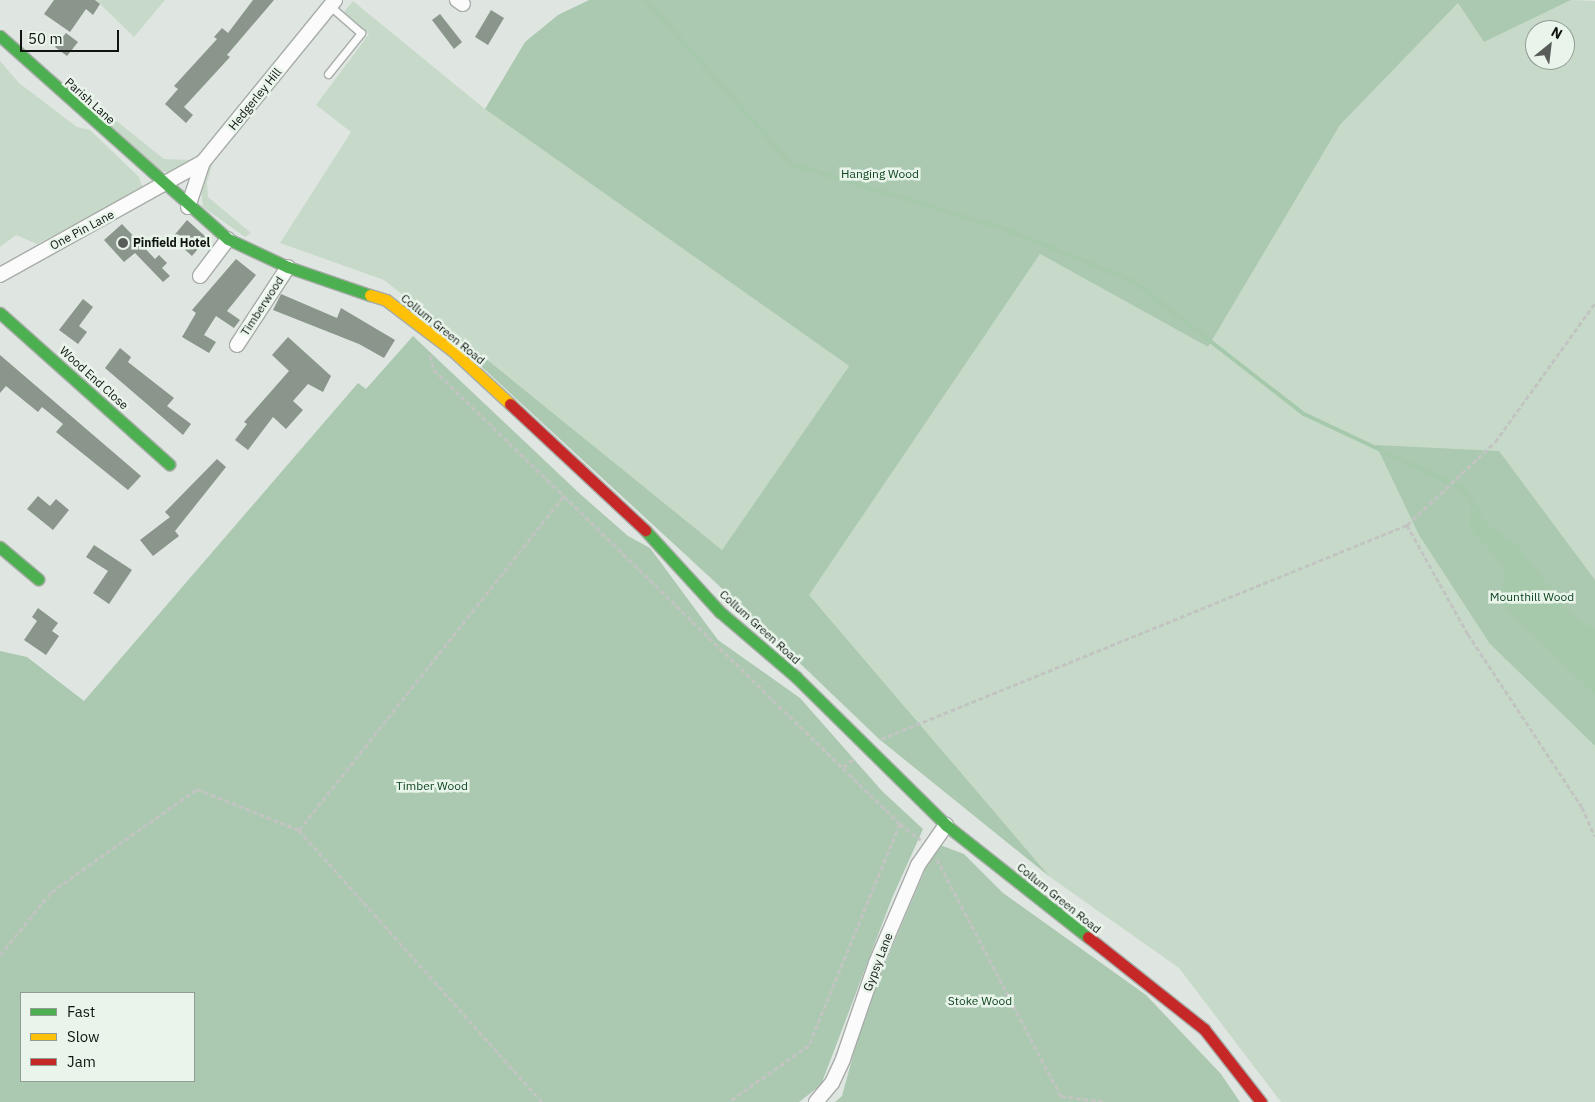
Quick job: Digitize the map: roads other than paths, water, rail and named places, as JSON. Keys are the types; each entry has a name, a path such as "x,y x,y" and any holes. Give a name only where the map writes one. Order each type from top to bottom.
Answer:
{"street":[{"name":"Hedgerley Hill","path":"163,184 203,162 333,3"},
{"name":"Parish Lane","path":"0,36 163,184"},
{"path":"188,207 203,162"},
{"name":"Collum Green Road","path":"163,184 228,239 288,267 386,300 453,350 646,530 720,612 796,677 866,748 946,824 1204,1029 1261,1102"},
{"name":"One Pin Lane","path":"0,275 163,184"},
{"path":"200,276 228,239"},
{"name":"Timberwood","path":"237,345 288,267"},
{"name":"Wood End Close","path":"0,313 169,464"},
{"path":"0,546 38,579"},
{"name":"Gypsy Lane","path":"816,1102 832,1083 843,1059 876,963 929,846 946,824"}],"lane":[{"path":"328,74 361,33 333,3"}],"waterway":[{"path":"646,0 791,164 1005,229 1133,281 1304,414 1461,488 1479,512"}],"place":[{"name":"Pinfield Hotel","path":"123,243"}],"park label":[{"name":"Hanging Wood","path":"880,174"},
{"name":"Mounthill Wood","path":"1532,597"},
{"name":"Timber Wood","path":"432,786"},
{"name":"Stoke Wood","path":"980,1001"}]}
